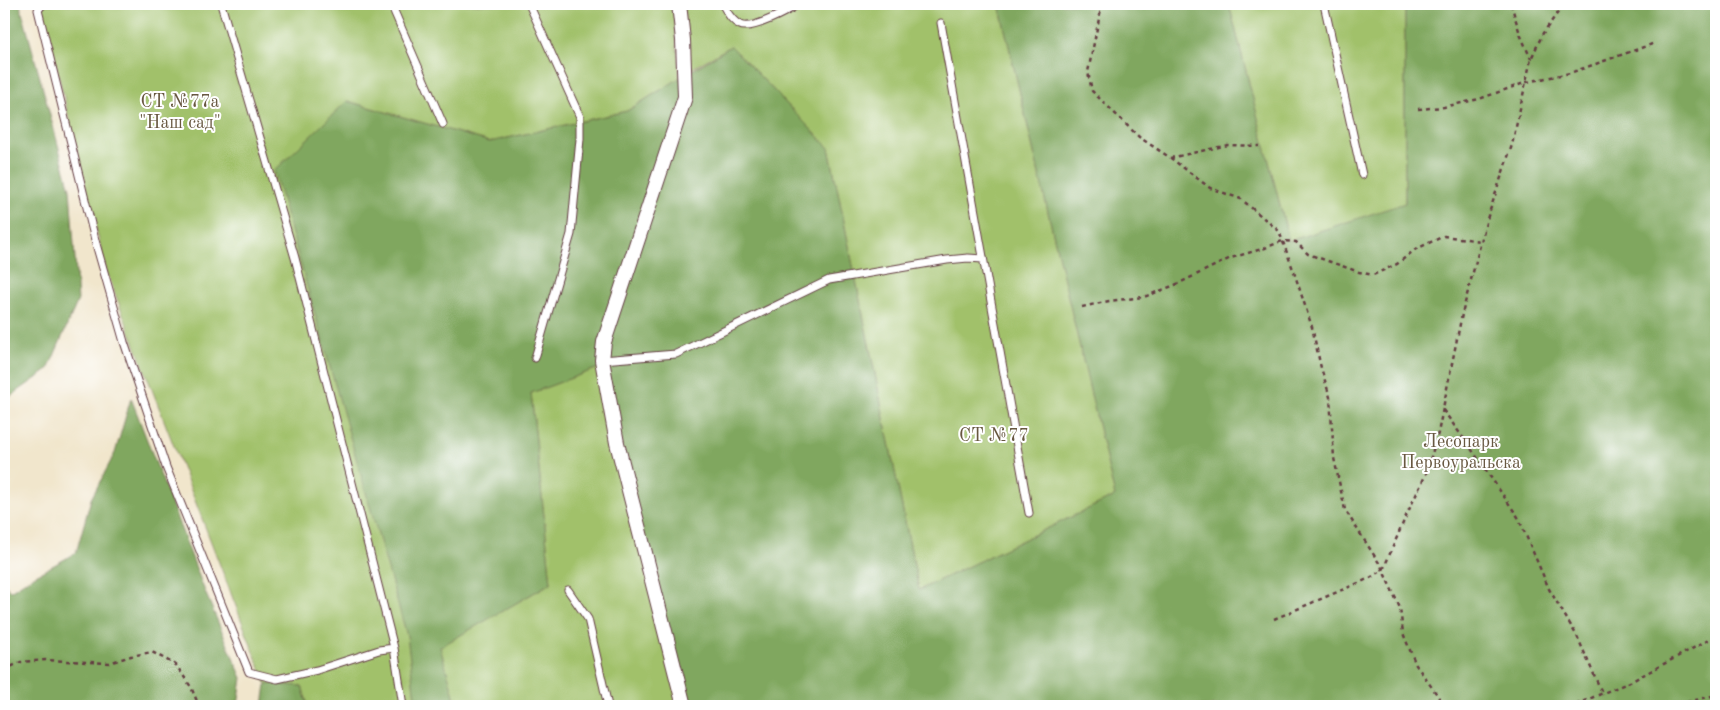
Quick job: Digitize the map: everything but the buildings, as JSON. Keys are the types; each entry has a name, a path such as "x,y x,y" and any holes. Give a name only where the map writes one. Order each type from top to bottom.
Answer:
{"street":[{"path":"679,4 683,40 685,97 604,342 602,360 617,444 684,706"}],"lane":[{"path":"43,4 38,10 96,244 124,342 166,467 249,672 277,679 317,670 380,650 394,648"},
{"path":"221,4 295,258 394,648 403,706"},
{"path":"391,4 443,124"},
{"path":"530,4 580,117 580,139 571,234 535,358"},
{"path":"722,4 730,17 744,26 768,20 790,10 798,4"},
{"path":"1324,4 1362,175"},
{"path":"941,24 1029,513"},
{"path":"602,360 676,354 829,280 947,260 983,259"},
{"path":"568,590 588,619 608,706"}],"path":[{"path":"1102,4 1088,72 1092,91 1139,137 1210,188 1241,200 1278,231 1312,327 1330,397 1334,458 1345,510 1383,570 1400,608 1403,633 1416,665 1443,706"},
{"path":"1511,4 1520,34 1531,59"},
{"path":"1274,620 1370,578 1383,570 1426,474 1438,433 1462,314 1487,219 1512,145 1531,59 1543,33 1564,4"},
{"path":"1418,109 1444,107 1480,99 1526,82 1570,73 1655,43"},
{"path":"1170,158 1228,145 1259,146"},
{"path":"1082,307 1108,301 1144,297 1175,285 1231,258 1266,248 1282,241 1296,242 1308,254 1373,275 1397,264 1416,249 1444,236 1482,241"},
{"path":"1442,409 1518,517 1549,589 1577,636 1603,695"},
{"path":"1576,706 1579,703 1603,695 1630,682 1716,636"},
{"path":"4,670 21,662 46,660 109,663 152,652 176,665 191,687 199,706"},
{"path":"1671,706 1716,695"},
{"path":"1683,706 1688,702"}],"green space":[{"path":"4,4 20,4 70,189 78,300 48,370 4,401"},
{"name":"СТ №77а \"Наш сад\"","path":"41,4 673,4 680,78 627,111 490,142 347,101 416,706 308,706 302,686 266,684 107,273"},
{"name":"СТ №77","path":"683,4 999,4 1115,496 919,590 829,148 731,46 691,69"},
{"name":"Лесопарк Первоуральска","path":"999,4 1229,4 1289,241 1405,203 1405,4 1716,4 1716,706 680,706 604,366 531,393 551,583 440,647 457,706 416,706 407,636 274,171 347,101 490,142 627,111 731,46 829,148 919,590 1115,496"},
{"path":"1229,4 1405,4 1405,204 1289,241"},
{"path":"604,366 680,706 457,706 439,647 551,583 531,393"},
{"path":"131,398 206,594 242,678 238,706 4,706 4,582 10,591 76,553 91,499 115,453"},
{"path":"266,684 302,686 308,706 263,706"}]}
